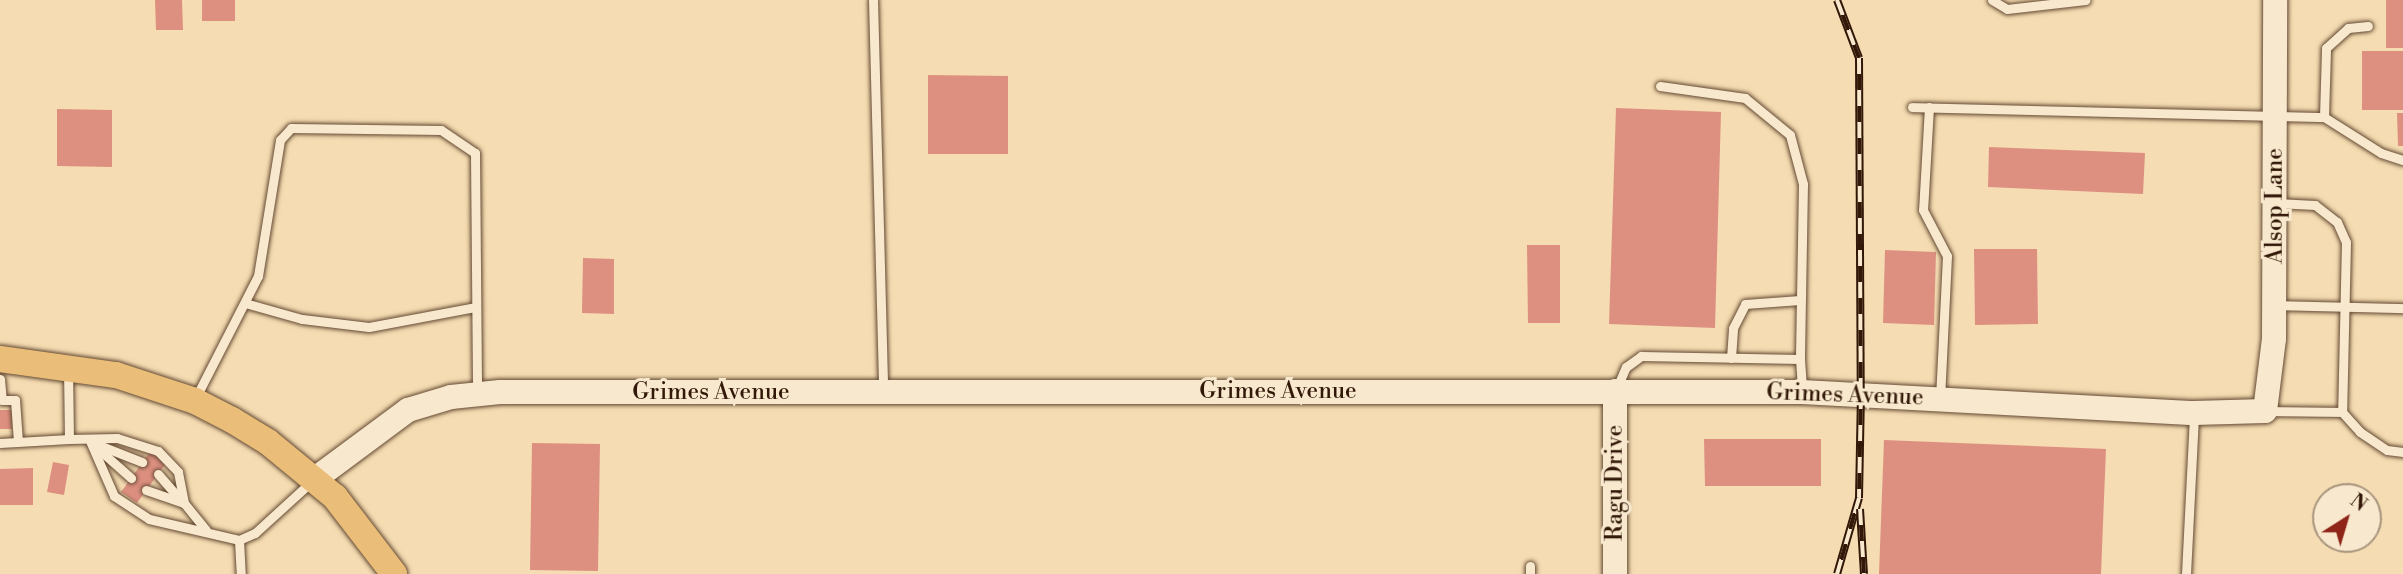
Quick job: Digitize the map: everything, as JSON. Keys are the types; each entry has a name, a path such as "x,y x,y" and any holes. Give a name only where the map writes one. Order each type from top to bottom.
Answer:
{"main road":[{"path":"0,359 68,366 116,375 194,401 268,442 315,479 363,529 394,574"}],"street":[{"name":"Alsop Lane","path":"2265,411 2274,305 2276,0"},
{"name":"Grimes Avenue","path":"315,479 408,410 477,394 883,391 1802,392 2194,412 2265,411"},
{"name":"Ragu Drive","path":"1615,391 1615,574"}],"lane":[{"path":"873,0 883,391"},
{"path":"1992,0 2007,9 2085,0"},
{"path":"2324,117 2326,48 2348,28 2368,26"},
{"path":"1660,86 1745,98 1790,135 1803,184 1800,300 1802,392"},
{"path":"1912,107 2324,117 2371,148 2403,159"},
{"path":"1928,107 1923,211 1947,256 1940,398"},
{"path":"194,401 258,276 280,140 291,128 441,130 475,153 477,394"},
{"path":"2275,203 2315,205 2337,222 2347,242 2342,412 2360,432 2387,450 2403,452"},
{"path":"1731,358 1733,328 1745,304 1800,300"},
{"path":"245,303 302,319 369,327 477,307"},
{"path":"2274,305 2403,308"},
{"path":"1615,391 1626,367 1641,355 1800,359"},
{"path":"68,366 69,439"},
{"path":"0,379 1,400 15,400 18,442"},
{"path":"2265,411 2342,412"},
{"path":"2186,574 2194,412"},
{"path":"0,443 69,439 127,440 158,451 178,472 184,503"},
{"path":"90,441 142,463"},
{"path":"90,441 131,478"},
{"path":"90,441 114,496 149,519 207,530 239,540 255,533 315,479"},
{"path":"158,474 207,530"},
{"path":"146,490 184,503"},
{"path":"239,540 241,574"}],"building":[{"path":"155,0 182,0 183,30 156,30"},
{"path":"202,0 235,0 235,21 202,21"},
{"path":"2386,0 2403,0 2403,48 2386,48"},
{"path":"2362,51 2403,51 2403,110 2362,110"},
{"path":"928,75 1008,76 1008,154 928,154"},
{"path":"1616,108 1721,112 1715,328 1609,324"},
{"path":"57,109 112,110 112,167 57,166"},
{"path":"2397,113 2403,113 2403,146 2398,146"},
{"path":"1989,147 2145,153 2143,194 1988,187"},
{"path":"1527,245 1560,245 1560,323 1528,323"},
{"path":"1974,249 2037,249 2038,324 1975,325"},
{"path":"1885,250 1936,252 1934,325 1883,323"},
{"path":"583,258 614,259 614,314 582,313"},
{"path":"0,410 12,410 12,429 0,429"},
{"path":"1704,439 1821,439 1821,486 1705,486"},
{"path":"1884,440 2106,449 2101,574 1879,574"},
{"path":"532,443 600,444 598,571 530,570"},
{"path":"150,452 166,463 137,503 121,492"},
{"path":"53,462 69,465 64,495 47,492"},
{"path":"33,468 33,505 0,505 0,469"}],"railway":[{"path":"1837,0 1859,58 1861,393 1859,498 1837,574"},
{"path":"1860,509 1864,574"}]}
